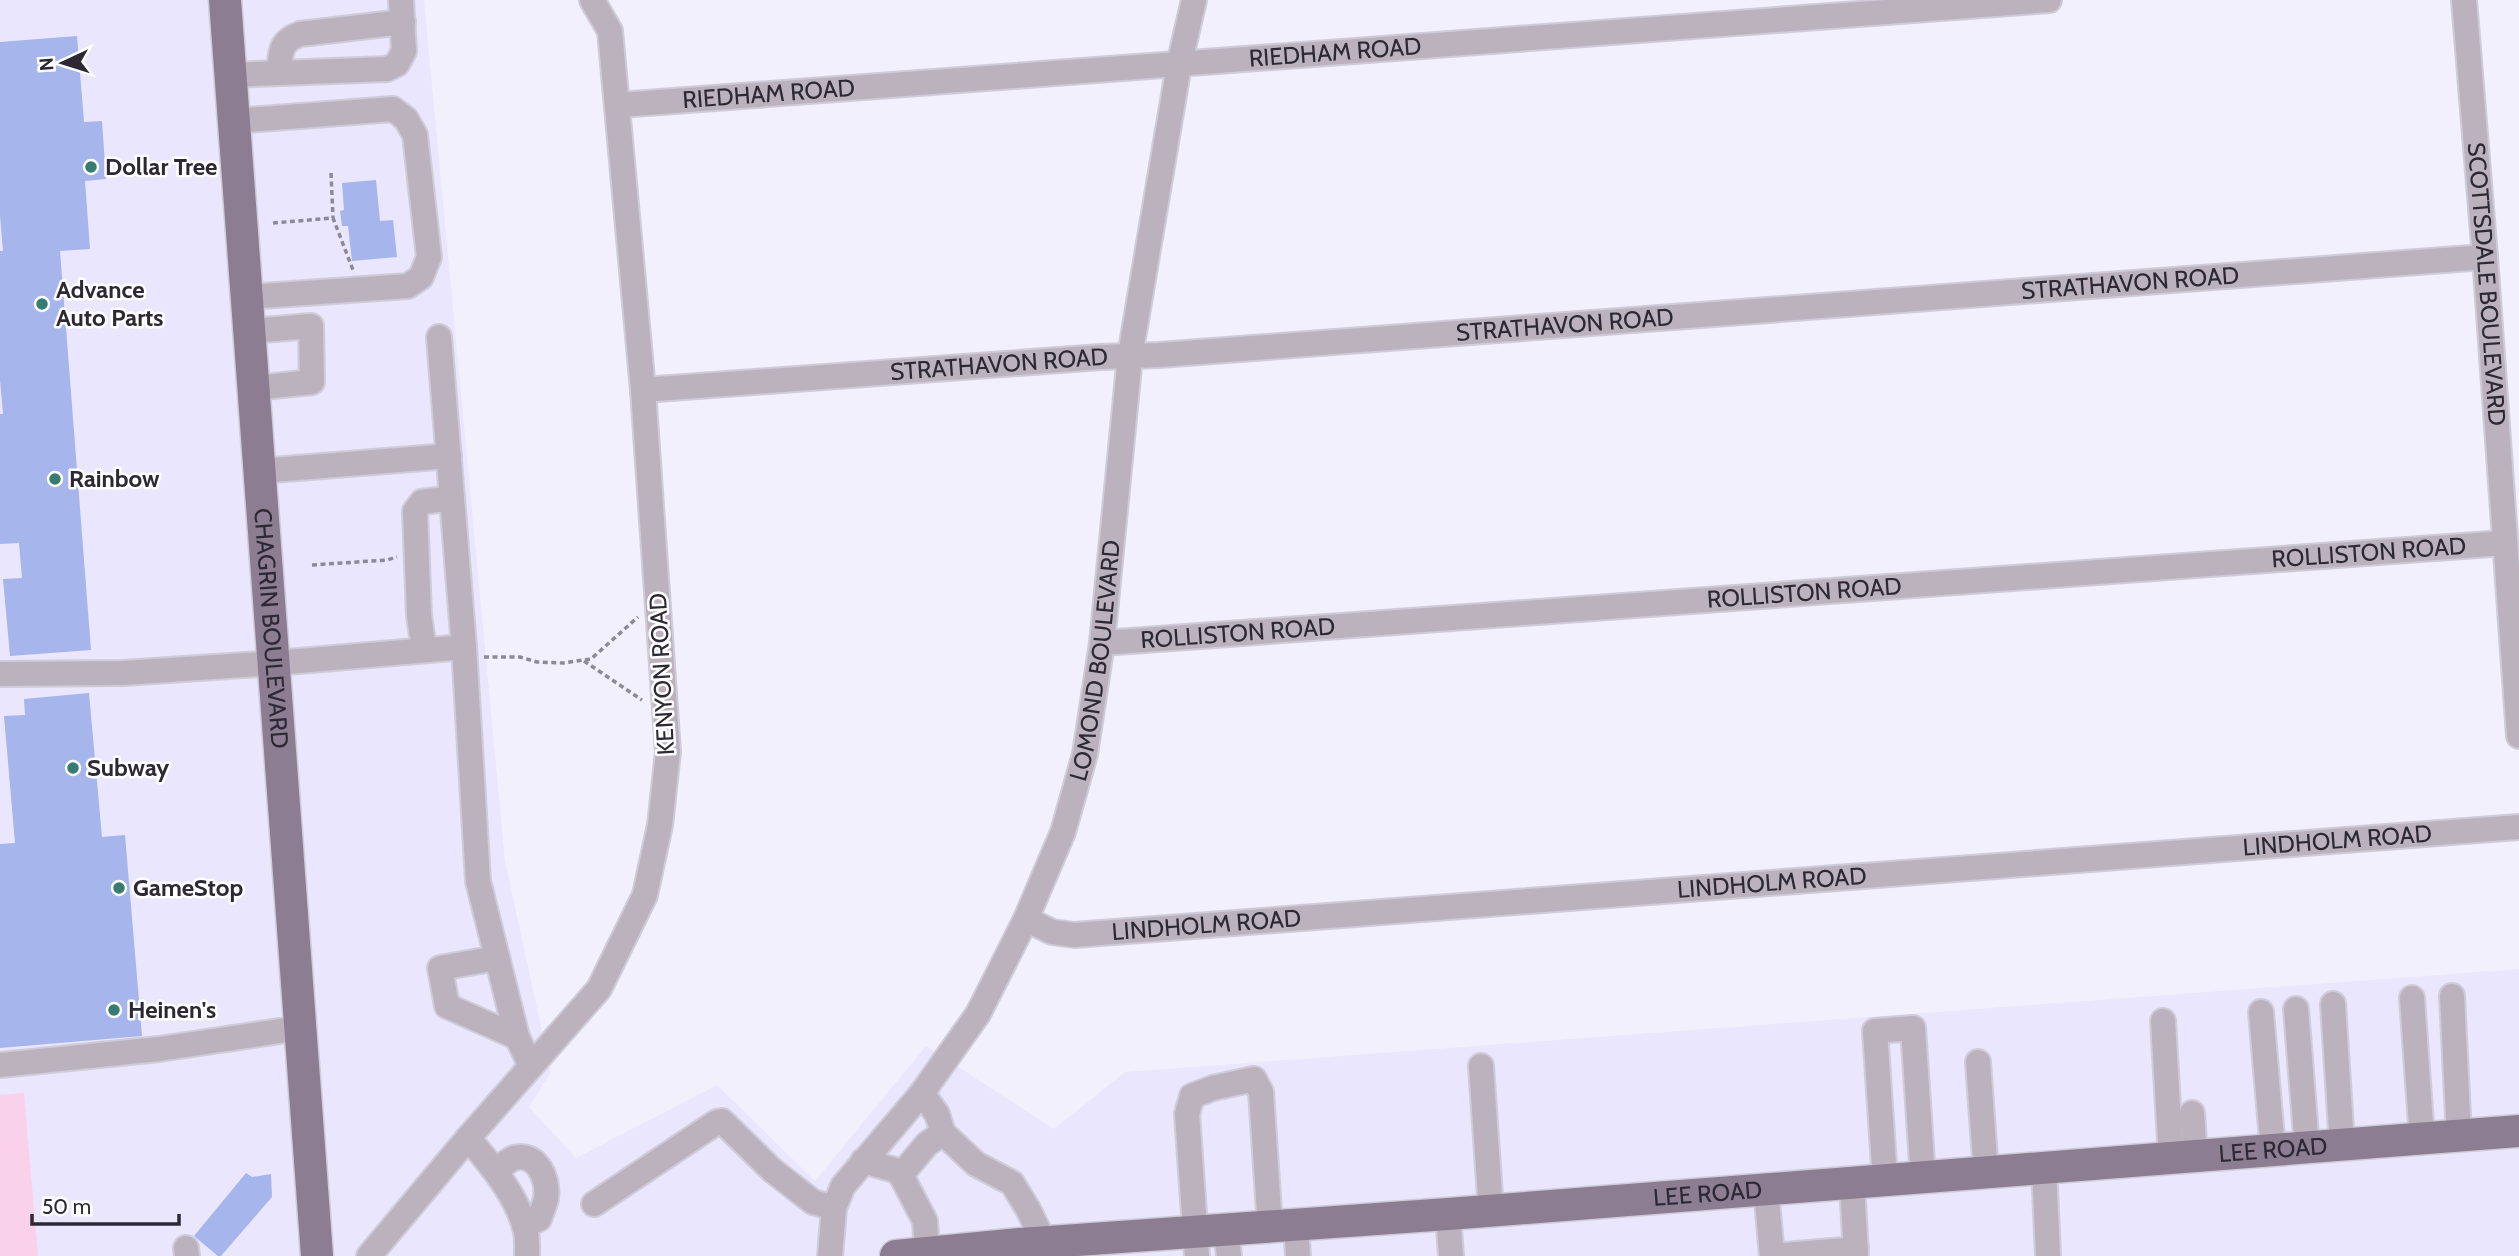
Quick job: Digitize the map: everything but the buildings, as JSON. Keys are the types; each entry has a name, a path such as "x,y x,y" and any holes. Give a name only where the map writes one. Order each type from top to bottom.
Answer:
{"main road":[{"name":"CHAGRIN BOULEVARD","path":"225,0 317,1256"},
{"name":"LEE ROAD","path":"912,1254 1212,1243 1283,1226 2519,1131"}],"street":[{"name":"KENYON ROAD","path":"369,1256 599,989 645,895 660,825 668,752 643,390 619,104 610,31 592,0"},
{"name":"LOMOND BOULEVARD","path":"830,1256 834,1208 843,1186 922,1093 978,1014 1026,919 1063,832 1085,754 1102,643 1130,356 1179,65 1194,0"},
{"name":"RIEDHAM ROAD","path":"619,104 2049,0"},
{"name":"SCOTTSDALE BOULEVARD","path":"2464,0 2519,736"},
{"path":"230,75 387,69 397,64 404,51 402,11 300,34 289,39 282,49 279,73"},
{"path":"234,121 393,108 406,119 415,135 429,257 421,277 408,286 247,297"},
{"name":"STRATHAVON ROAD","path":"643,390 2485,257"},
{"path":"250,331 311,326 312,382 254,388"},
{"path":"439,337 452,498 471,652 478,881 517,1037 531,1066"},
{"path":"260,471 449,456"},
{"path":"424,650 419,615 415,512 422,502 452,498"},
{"name":"ROLLISTON ROAD","path":"1102,643 2505,542"},
{"path":"0,674 122,673 424,650 471,652"},
{"name":"LINDHOLM ROAD","path":"1026,919 1052,932 1074,935 2519,827"},
{"path":"497,958 440,968 447,1006 517,1037"},
{"path":"2452,996 2459,1136"},
{"path":"2412,998 2422,1139"},
{"path":"2333,1004 2342,1145"},
{"path":"2296,1009 2307,1148"},
{"path":"2261,1012 2273,1151"},
{"path":"2163,1021 2183,1157"},
{"path":"0,1065 159,1049 300,1028"},
{"path":"1885,1180 1875,1031 1913,1028 1923,1178"},
{"path":"1978,1062 1986,1173"},
{"path":"1481,1066 1491,1211"},
{"path":"1212,1243 1188,1114 1192,1096 1213,1088 1254,1079 1261,1091 1283,1226 1298,1256"},
{"path":"922,1093 937,1114 943,1133 976,1164 1012,1184 1030,1214 1028,1248"},
{"path":"2183,1157 2192,1113"},
{"path":"594,1204 722,1121 772,1170 813,1202 834,1208"},
{"path":"901,1175 928,1144 943,1133"},
{"path":"468,1138 496,1171 524,1225 527,1256"},
{"path":"496,1171 515,1158 526,1158 533,1161 545,1177 546,1198 539,1219 524,1225"},
{"path":"863,1161 895,1170 901,1175 925,1221 912,1254"},
{"path":"2044,1168 2048,1256"},
{"path":"1766,1190 1772,1256 1856,1252 1852,1183"},
{"path":"1448,1214 1451,1256"}],"path":[{"path":"331,173 333,218 349,257 358,289"},
{"path":"273,223 333,218"},
{"path":"312,565 387,560 402,555"},
{"path":"471,652 520,657 537,663 591,659 640,615"},
{"path":"583,660 647,703"}],"shaded area":[{"path":"0,0 424,0 505,861 551,1072 529,1107 576,1158 717,1085 815,1181 926,1046 1054,1129 1125,1072 2519,969 2519,1256 0,1256"},
{"path":"24,1093 38,1256 0,1256 0,1095"}],"place":[{"name":"Dollar Tree","path":"91,167"},
{"name":"Advance Auto Parts","path":"42,304"},
{"name":"Rainbow","path":"55,479"},
{"name":"Subway","path":"73,768"},
{"name":"GameStop","path":"119,888"},
{"name":"Heinen's","path":"114,1010"}]}
